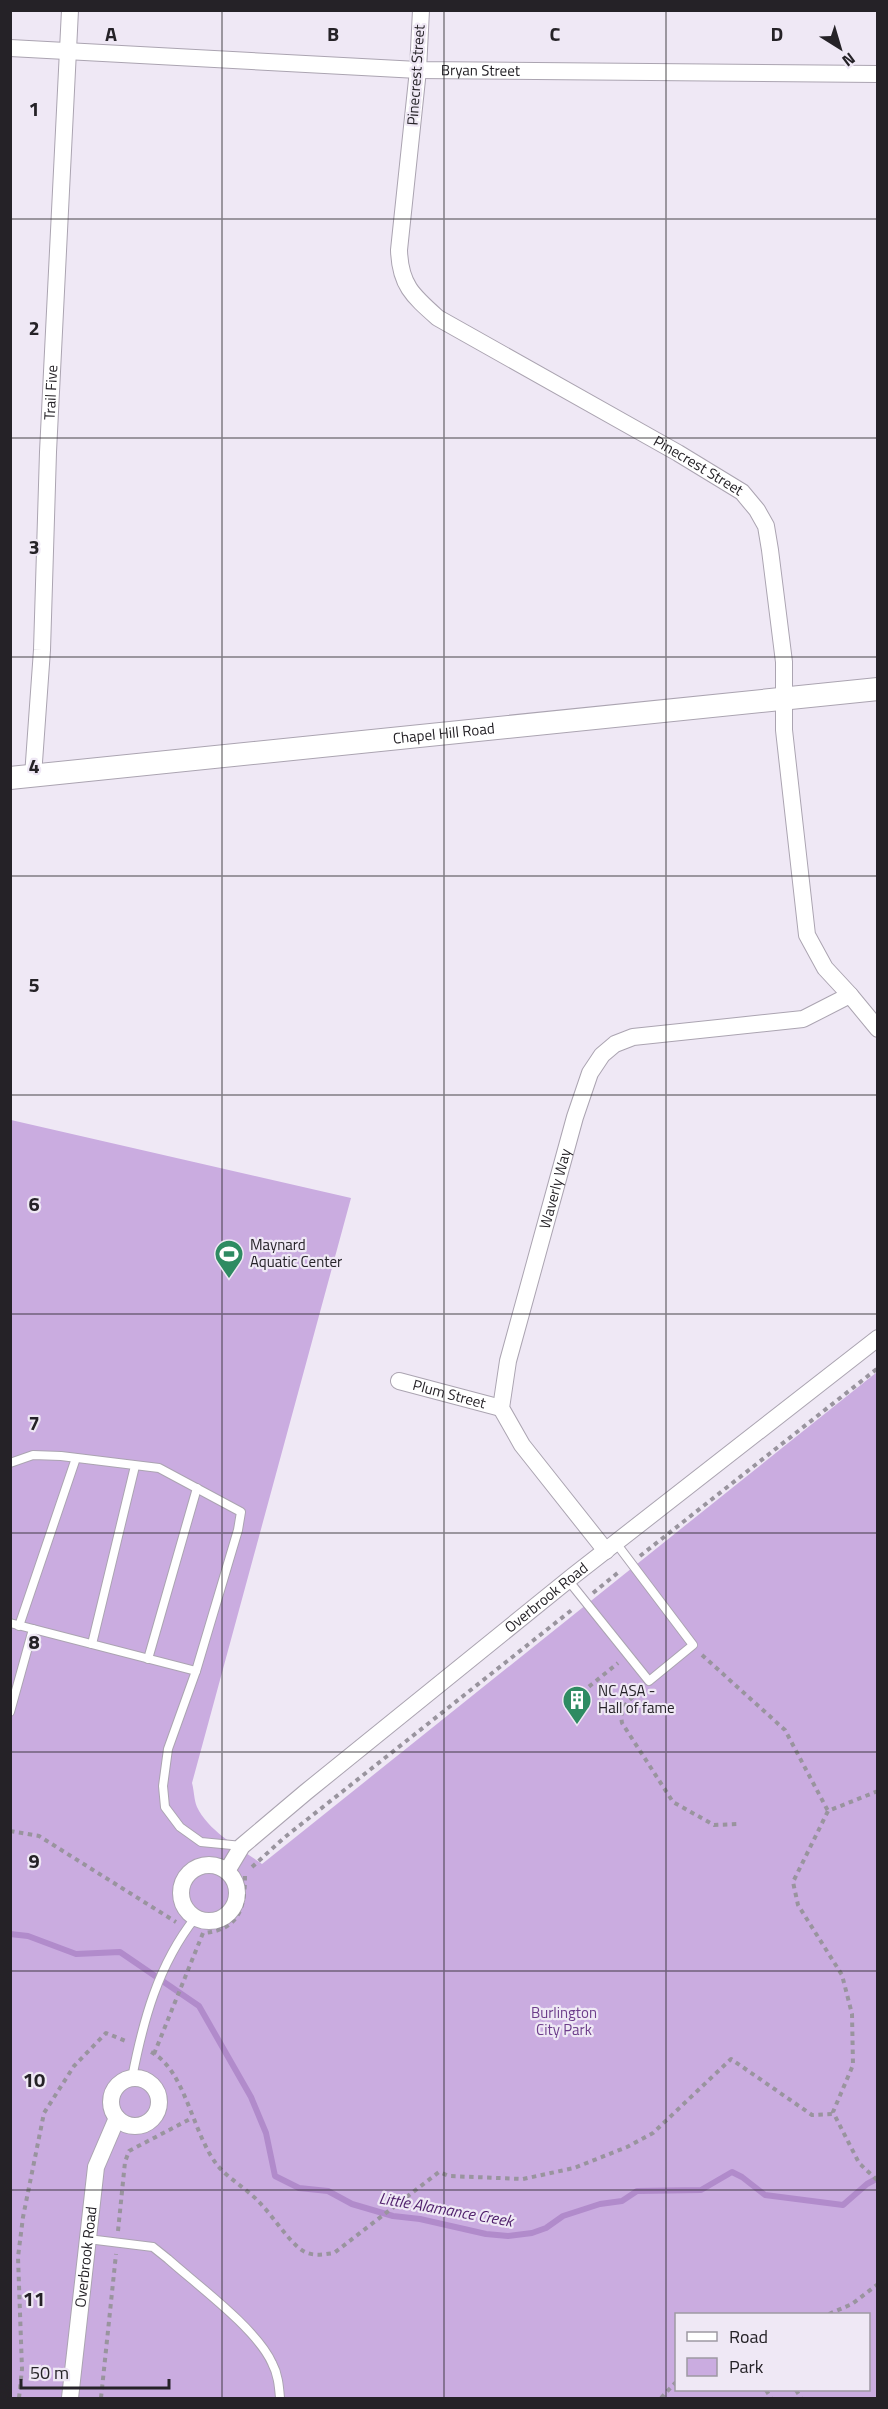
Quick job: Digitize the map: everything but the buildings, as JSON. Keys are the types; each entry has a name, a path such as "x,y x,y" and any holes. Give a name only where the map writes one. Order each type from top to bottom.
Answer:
{"main road":[{"name":"Chapel Hill Road","path":"10,778 878,689"}],"street":[{"name":"Trail Five","path":"33,776 42,650 48,452 70,10"},
{"name":"Pinecrest Street","path":"421,10 418,70 399,250 399,269 416,299 438,318 678,453 742,492 757,510 766,526 784,662 784,730 807,935 825,968 878,1029"},
{"name":"Bryan Street","path":"10,48 69,53 418,70 878,74"},
{"name":"Waverly Way","path":"501,1408 508,1361 575,1117 590,1072 602,1055 615,1044 633,1037 803,1019 850,995"},
{"name":"Overbrook Road","path":"227,1871 242,1846 568,1580 878,1338"},
{"name":"Plum Street","path":"399,1381 501,1408"},
{"path":"501,1408 522,1445 611,1547"},
{"path":"210,1865 227,1871 233,1878 237,1896 229,1913 213,1921 191,1923 180,1895 186,1877 200,1866 210,1865"},
{"path":"117,2118 127,2125 140,2126 154,2118 158,2110 158,2094 154,2087 148,2082 132,2078"},
{"name":"Overbrook Road","path":"70,2398 96,2167 117,2118 111,2104 114,2090 125,2080 132,2078"}],"lane":[{"path":"10,1463 33,1455 159,1468 241,1512 238,1530 196,1671 168,1749 163,1786 165,1807 180,1827 201,1842 242,1846"},
{"path":"76,1458 15,1625 196,1671"},
{"path":"92,1644 135,1466"},
{"path":"148,1659 197,1488"},
{"path":"568,1580 649,1681 693,1645 631,1563 611,1547"},
{"path":"10,1712 33,1629"},
{"path":"132,2078 152,1996 176,1943 191,1923"},
{"path":"88,2240 153,2247 168,2259 256,2337 273,2363 280,2398"}],"path":[{"path":"154,2054 203,1933 215,1932 235,1920 245,1900 245,1875 257,1861 878,1368"},
{"path":"700,1652 784,1730 828,1811"},
{"path":"575,1698 628,1655"},
{"path":"649,1681 625,1704 620,1714 622,1723 673,1802 714,1825 739,1824"},
{"path":"878,1791 828,1811 793,1882 798,1905 842,1976 852,2014 853,2065 833,2112 859,2163 878,2181"},
{"path":"10,1831 39,1836 191,1923"},
{"path":"19,2398 22,2369 18,2258 23,2217 44,2113 74,2066 106,2033 161,2057 176,2075 195,2127 218,2166 262,2204 299,2248 317,2256 333,2253 439,2172 449,2175 523,2179 574,2168 627,2147 653,2133 731,2059 812,2115 834,2114"},
{"path":"831,2313 852,2304 878,2284"},
{"path":"661,2398 675,2383"}],"green space":[{"name":"Burlington City Park","path":"11,1120 351,1198 192,1783 195,1801 202,1816 217,1832 262,1864 877,1372 877,2398 11,2398"}],"waterway":[{"name":"Little Alamance Creek","path":"10,1934 28,1936 76,1954 120,1952 199,2006 251,2097 266,2133 275,2176 299,2188 328,2191 352,2204 393,2216 508,2236 532,2233 546,2228 563,2216 600,2204 622,2201 637,2191 701,2190 732,2172 765,2195 843,2205 867,2184 878,2178"}],"place":[{"name":"Maynard Aquatic Center","path":"229,1280"},
{"name":"NC ASA - Hall of fame","path":"577,1726"}]}
